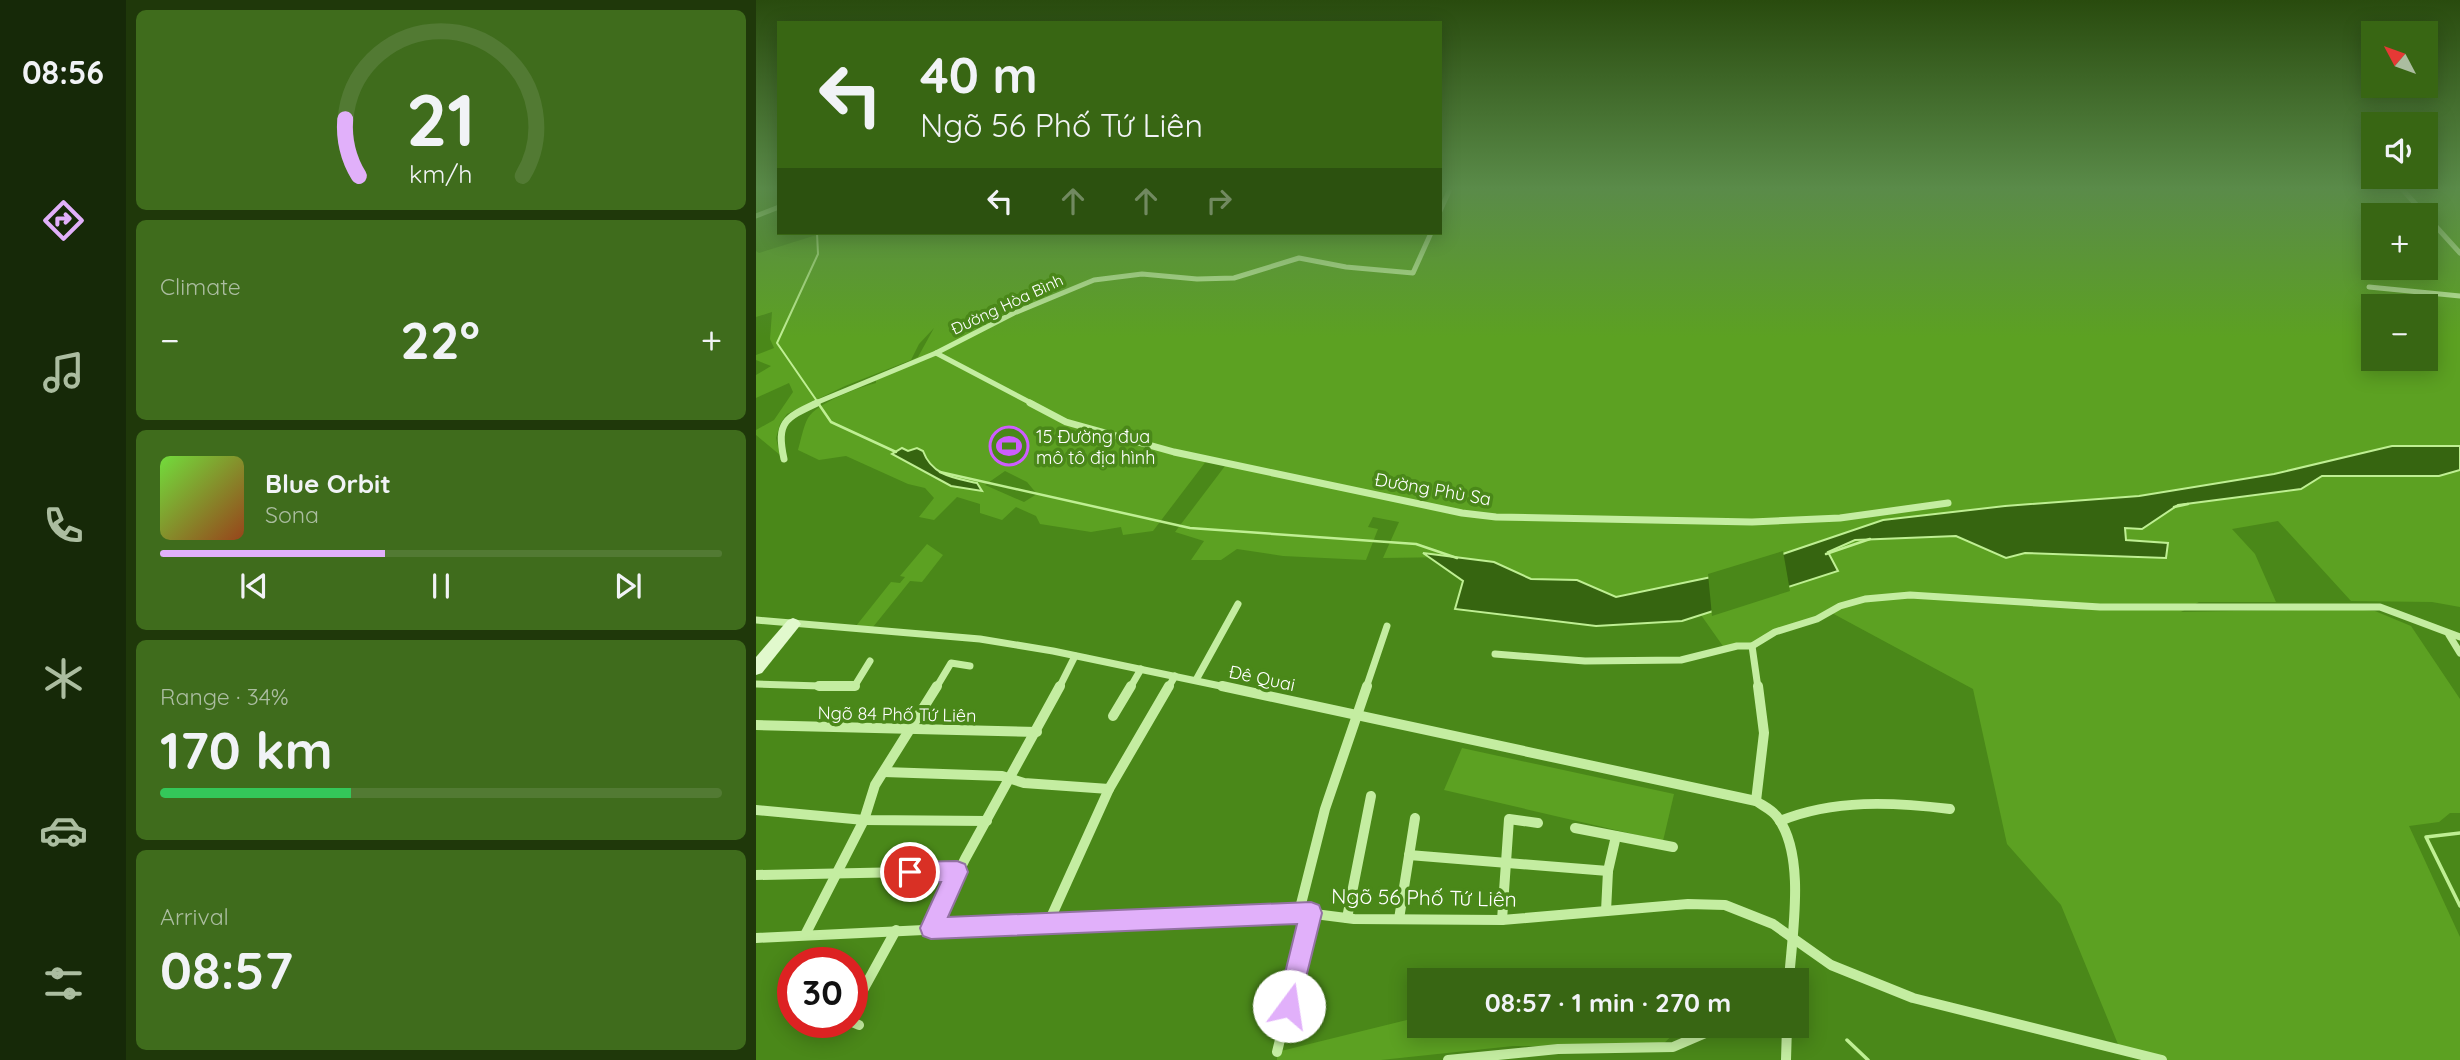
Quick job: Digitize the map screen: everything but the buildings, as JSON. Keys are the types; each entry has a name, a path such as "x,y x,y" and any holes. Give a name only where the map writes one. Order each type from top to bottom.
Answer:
{"street":[{"name":"Đường Hòa Bình","path":"784,459 780,440 782,426 788,417 838,391 936,353 1013,313 1106,276 1142,274 1196,279 1234,278 1298,258 1346,267 1413,273 1429,238"},
{"path":"2447,238 2460,253"},
{"path":"2369,287 2460,296"},
{"name":"Đường Phù Sa","path":"936,353 1066,422 1174,452 1462,513 1496,517 1752,522 1840,518 1948,503"},
{"path":"1495,654 1585,661 1681,660 1737,646 1752,646 1775,632 1817,619 1840,606 1866,599 1910,595 2100,607 2380,607 2460,637"},
{"path":"1196,680 1238,604"},
{"name":"Đê Quai","path":"756,620 980,639 1141,668 1756,801"},
{"path":"756,668 793,624"},
{"path":"1299,912 1325,809 1387,626"},
{"path":"2449,635 2460,653"},
{"path":"1752,646 1765,733 1756,801 1777,816 1787,834 1792,857 1789,968"},
{"path":"931,928 957,872 1037,732 1074,656"},
{"path":"756,684 853,687 870,661"},
{"path":"806,935 864,820 875,785 951,663 971,666"},
{"path":"1112,716 1141,668"},
{"path":"1047,926 1109,789 1175,676"},
{"name":"Ngõ 84 Phố Tứ Liên","path":"756,726 1037,732"},
{"path":"884,772 1002,776 1010,780 1109,789"},
{"path":"1347,918 1371,796"},
{"path":"1780,821 1820,806 1925,805 1950,809"},
{"path":"756,810 864,820 987,821"},
{"path":"1399,919 1415,818"},
{"path":"1502,920 1509,819 1538,823"},
{"path":"1575,828 1673,847"},
{"path":"1606,911 1608,871 1616,836"},
{"path":"1409,855 1608,871"},
{"path":"756,875 957,872"},
{"name":"Ngõ 56 Phố Tứ Liên","path":"756,938 1299,912 1347,918 1502,920 1688,904 1725,905 1773,924 1831,965 1913,998 2162,1060"},
{"path":"1277,1052 1311,913"},
{"path":"868,981 896,930"},
{"path":"1448,1060 1535,1051 1673,1047 1694,1038"},
{"path":"1786,1060 1787,1038"}],"shaded area":[{"path":"806,238 2361,238 2361,280 2438,280 2438,238 2460,238 2460,446 2393,446 2274,474 2139,496 2005,506 1797,550 1721,575 1615,597 1577,580 1531,579 1494,562 1452,557 1383,558 1399,522 1373,517 1368,527 1378,529 1366,560 1283,556 1237,549 1221,560 1191,560 1204,541 1175,532 1225,466 1207,460 1153,531 1123,535 1121,527 1091,532 1040,524 1036,516 1016,507 1002,520 980,513 980,504 957,497 934,520 919,517 934,498 925,488 908,484 846,456 819,460 798,450 806,422 813,412 839,396 876,383 876,378 918,357 934,328 919,344 911,360 845,386 787,414 780,424 776,438 780,455 756,435 756,430 774,420 793,392 789,383 756,398 756,375 771,366 756,360 756,355 774,348 770,339 772,312 756,317 756,251 759,253","holes":["902,448 908,452 917,448 923,451 940,471 981,491 951,486 893,454","1005,471 1027,482 1037,494 1024,502 985,485"]},
{"path":"2392,446 2460,446 2460,470 2439,476 2322,476 2301,489 2178,505 2142,529 2125,528 2126,540 2168,543 2166,558 2025,553 2006,558 1956,536 1855,540 1828,552 1838,571 1682,621 1596,626 1455,609 1463,581 1423,553 1494,562 1531,579 1577,580 1616,597 1721,575 1883,520 2005,506 2139,496 2274,474"},
{"path":"902,448 908,451 917,448 923,451 938,471 977,483 982,491 951,486 892,454"},
{"path":"2460,470 2460,607 2432,602 2351,601 2278,521 2232,529 2255,554 2276,602 2199,602 2181,612 2352,609 2375,611 2411,626 2460,699 2460,813 2450,813 2439,822 2409,826 2460,937 2460,1060 2161,1060 2120,1049 2061,905 2007,844 1973,689 1830,612 1775,632 1752,646 1725,649 1701,615 1838,570 1828,552 1854,540 1957,536 2006,558 2024,553 2166,558 2168,543 2126,539 2125,528 2142,529 2178,505 2301,489 2322,476 2439,476"},
{"path":"927,544 943,555 922,582 910,581 873,627 856,626 891,582 900,583 905,577 900,576"},
{"path":"1462,748 1674,794 1663,841 1444,790"},
{"path":"1407,1020 1407,1038 1669,1038 1660,1047 1513,1046 1381,1060 1277,1060 1277,1052"}],"pier":[{"path":"1783,551 1790,591 1712,616 1708,574"}],"waterway":[{"path":"817,238 818,254 777,343 819,404"},
{"path":"818,403 831,422 896,452"},
{"path":"940,472 1190,528 1416,544 1457,558"},
{"path":"2174,507 2188,504"},
{"path":"1826,554 1870,539"},
{"path":"2460,833 2426,837 2460,906"},
{"path":"1847,1040 1868,1060"}],"place":[{"name":"15 Đường đua mô tô địa hình","path":"1009,446"}],"route":[{"path":"910,872 957,872 931,928 1047,926 1311,913 1289,1006"}]}
